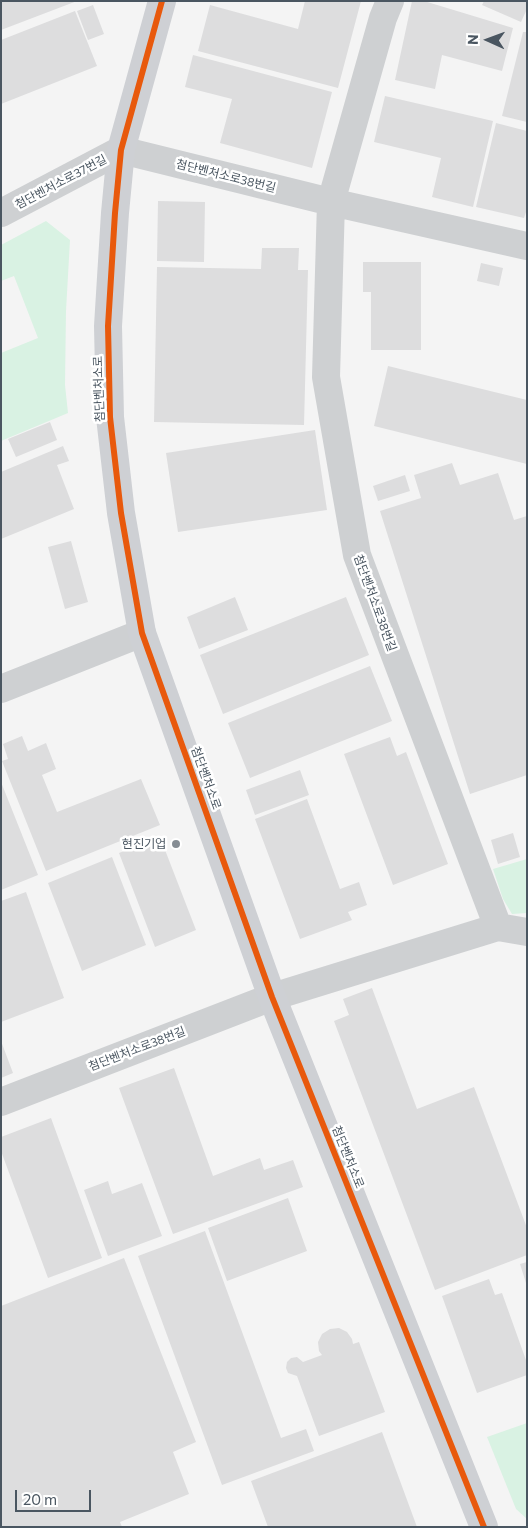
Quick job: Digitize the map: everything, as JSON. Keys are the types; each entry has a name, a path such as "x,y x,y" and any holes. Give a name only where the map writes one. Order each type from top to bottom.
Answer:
{"street":[{"name":"첨단벤처소로","path":"162,1 121,150 108,326 110,417 121,513 142,634 272,997 484,1527"},
{"name":"첨단벤처소로38번길","path":"390,1 383,18 331,202 326,377 357,555 498,928"},
{"name":"첨단벤처소로38번길","path":"121,150 331,202 527,246"},
{"name":"첨단벤처소로37번길","path":"1,213 121,150"},
{"path":"1,689 142,634"},
{"path":"272,997 498,928 527,932"},
{"name":"첨단벤처소로38번길","path":"1,1102 272,997"}],"green space":[{"path":"46,221 70,240 66,311 65,385 68,413 1,441 1,353 38,338 14,276 1,281 1,245"},
{"path":"527,859 527,913 512,914 503,899 493,869"},
{"path":"527,1423 527,1519 516,1509 487,1437"}],"building":[{"path":"1,1 77,1 1,30"},
{"path":"305,1 361,1 338,88 198,51 210,5 298,29"},
{"path":"412,1 424,1 513,28 502,71 442,55 435,89 395,80"},
{"path":"484,1 527,1 527,9 521,22 482,5"},
{"path":"93,5 104,34 88,40 77,11"},
{"path":"75,11 97,66 1,104 1,40"},
{"path":"523,32 527,32 527,122 502,116"},
{"path":"193,55 332,92 312,168 220,143 232,99 185,87"},
{"path":"385,96 493,121 473,207 432,197 441,158 374,142"},
{"path":"496,123 527,131 527,209 524,218 476,207"},
{"path":"158,201 205,202 204,262 157,261"},
{"path":"262,248 299,248 298,270 308,270 304,425 154,422 157,267 261,269"},
{"path":"363,262 421,262 421,350 371,350 371,292 363,292"},
{"path":"481,263 503,268 499,286 477,281"},
{"path":"388,366 527,400 527,464 374,426"},
{"path":"50,422 57,440 16,457 8,439"},
{"path":"315,430 327,510 178,532 166,453"},
{"path":"63,446 69,461 57,465 74,509 1,539 1,472"},
{"path":"452,463 460,485 498,473 514,520 527,516 527,775 470,794 380,511 421,498 414,475"},
{"path":"405,475 410,491 378,501 373,486"},
{"path":"71,541 88,602 65,609 48,547"},
{"path":"235,597 248,630 199,649 187,617"},
{"path":"346,597 369,655 223,714 200,655"},
{"path":"370,666 392,721 250,778 228,723"},
{"path":"22,736 28,751 46,743 56,769 42,775 57,812 141,779 160,825 46,871 2,761 8,759 3,744"},
{"path":"390,737 397,756 406,752 448,864 393,885 344,754"},
{"path":"300,770 309,795 255,815 246,790"},
{"path":"1,782 38,875 1,890"},
{"path":"307,799 340,889 359,882 367,905 348,912 352,920 300,939 255,819"},
{"path":"513,833 520,857 498,864 491,840"},
{"path":"160,837 196,930 155,947 119,853"},
{"path":"112,857 146,945 82,971 48,883"},
{"path":"26,892 64,998 1,1022 1,901"},
{"path":"372,988 417,1109 474,1087 527,1228 527,1255 435,1290 334,1021 349,1015 343,999"},
{"path":"1,1041 13,1073 1,1078"},
{"path":"174,1068 213,1176 260,1158 264,1170 293,1160 303,1187 173,1234 119,1088"},
{"path":"51,1118 102,1258 48,1278 1,1151 1,1137"},
{"path":"108,1181 112,1194 142,1183 162,1236 108,1256 84,1190"},
{"path":"288,1198 307,1251 227,1281 208,1228"},
{"path":"205,1231 281,1438 306,1429 314,1451 222,1485 138,1256"},
{"path":"124,1258 196,1442 173,1452 189,1494 120,1522 122,1527 1,1527 1,1306"},
{"path":"527,1262 527,1283 526,1283 520,1264"},
{"path":"489,1279 495,1295 502,1293 527,1363 527,1375 477,1393 442,1296"},
{"path":"339,1328 347,1332 353,1344 359,1342 385,1412 319,1436 297,1376 288,1373 286,1368 287,1362 291,1358 297,1357 303,1362 322,1355 319,1351 318,1342 322,1334 330,1329"},
{"path":"382,1432 417,1527 268,1527 251,1481"}],"cycle path":[{"path":"162,1 121,150 108,326 110,417 121,513 142,633 272,997 484,1527"}],"place":[{"name":"현진기업","path":"176,844"}]}
